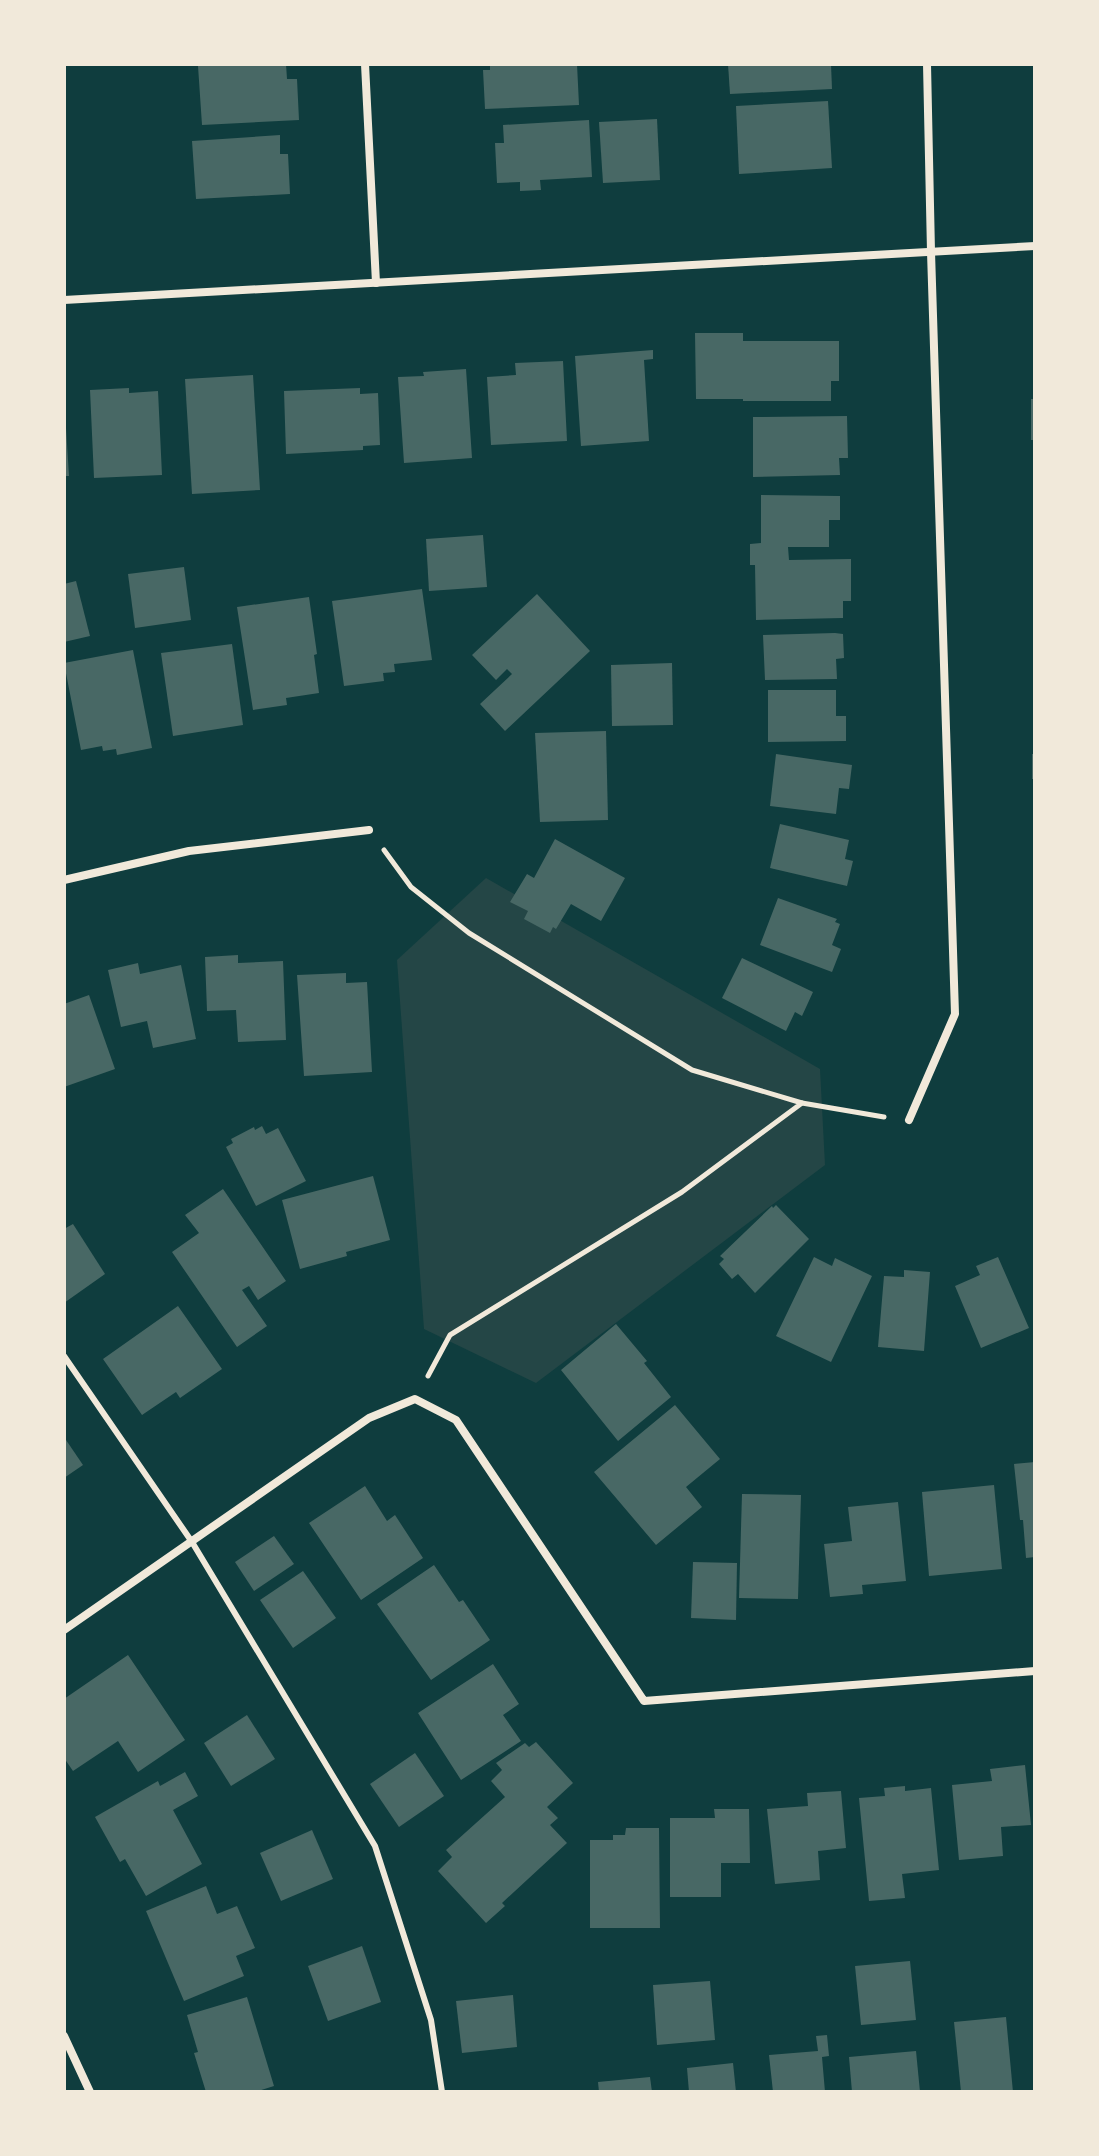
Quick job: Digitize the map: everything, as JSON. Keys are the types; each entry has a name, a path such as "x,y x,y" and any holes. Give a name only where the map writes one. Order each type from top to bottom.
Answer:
{"street":[{"path":"365,64 376,283"},
{"path":"909,1120 955,1014 927,64"},
{"path":"64,300 1035,246"},
{"path":"64,880 189,851 369,830"},
{"path":"64,1630 369,1418 415,1399 456,1420 644,1701 1035,1671"},
{"path":"64,2036 90,2092"}],"lane":[{"path":"64,1356 192,1542 375,1846 431,2020 442,2092"}],"path":[{"path":"369,830 411,887 469,933 692,1070 802,1103 909,1120"},
{"path":"415,1399 450,1335 682,1192 802,1103"}],"shaded area":[{"path":"486,878 820,1069 825,1165 536,1383 424,1329 397,960"}],"building":[{"path":"286,64 287,79 297,79 299,120 202,125 198,66"},
{"path":"490,64 577,64 579,105 485,109 483,70 490,70"},
{"path":"728,64 831,64 832,89 730,94"},
{"path":"828,101 832,168 739,174 736,106"},
{"path":"657,119 660,180 603,183 599,122"},
{"path":"589,120 592,177 540,180 541,190 520,191 520,182 497,183 495,143 504,143 503,125"},
{"path":"280,135 280,154 288,154 290,194 196,199 192,141"},
{"path":"695,333 743,333 743,341 839,341 839,381 831,381 831,401 696,399"},
{"path":"653,350 653,359 644,360 649,441 581,446 575,356"},
{"path":"563,361 567,441 491,445 487,377 516,375 515,363"},
{"path":"466,369 472,458 404,463 398,377"},
{"path":"253,375 260,490 192,494 185,379"},
{"path":"129,388 129,393 158,391 162,475 94,478 90,390"},
{"path":"360,388 360,394 378,393 380,445 363,446 363,450 286,454 284,391"},
{"path":"1031,399 1035,399 1035,440 1031,440"},
{"path":"847,416 848,458 839,458 840,475 753,477 753,417"},
{"path":"66,428 69,476 64,476"},
{"path":"761,495 840,496 840,520 829,520 829,547 788,547 789,560 851,559 851,601 843,601 843,618 756,620 755,565 750,565 750,544 761,543"},
{"path":"483,535 487,587 429,591 426,539"},
{"path":"184,567 191,620 135,628 128,574"},
{"path":"76,581 90,636 64,642 64,584"},
{"path":"422,589 432,660 394,664 395,672 383,673 384,681 344,686 332,601"},
{"path":"537,594 590,651 505,731 480,704 512,674 507,669 496,680 472,655"},
{"path":"309,597 319,693 286,698 287,705 253,710 237,607"},
{"path":"843,634 844,658 836,659 837,679 765,680 763,635"},
{"path":"232,644 243,725 173,736 161,653"},
{"path":"133,650 152,748 117,755 116,749 103,751 102,746 81,750 64,663"},
{"path":"672,663 673,725 612,726 611,665"},
{"path":"768,690 836,690 836,716 846,716 846,741 768,742"},
{"path":"606,731 608,820 540,822 535,733"},
{"path":"776,754 852,765 849,789 839,788 836,814 770,806"},
{"path":"1032,754 1035,754 1035,779 1032,779"},
{"path":"780,824 849,840 845,859 853,861 847,886 770,868"},
{"path":"555,839 625,878 601,921 571,904 556,929 553,927 550,933 524,919 528,911 510,902 527,874 534,878"},
{"path":"778,898 837,919 835,922 840,924 832,945 841,949 832,972 760,945"},
{"path":"238,955 238,963 283,961 286,1040 238,1042 236,1010 207,1011 205,957"},
{"path":"742,958 813,992 802,1016 795,1012 786,1031 722,998"},
{"path":"138,963 140,974 181,965 196,1039 153,1048 147,1021 121,1027 108,970"},
{"path":"346,973 346,983 367,982 372,1072 304,1076 297,975"},
{"path":"89,995 115,1069 64,1087 64,1004"},
{"path":"262,1126 266,1134 278,1128 306,1181 256,1206 226,1147 233,1143 231,1139"},
{"path":"373,1176 390,1240 300,1269 282,1200"},
{"path":"223,1189 286,1281 258,1300 249,1286 242,1290 267,1326 237,1347 172,1252 199,1233 185,1215"},
{"path":"776,1205 809,1239 755,1293 738,1274 732,1279 719,1264 724,1259 720,1256"},
{"path":"73,1224 105,1274 64,1303 64,1229"},
{"path":"814,1257 832,1266 835,1258 872,1276 831,1362 776,1336"},
{"path":"998,1257 1029,1328 981,1348 955,1286 980,1275 976,1266"},
{"path":"904,1270 930,1272 924,1351 878,1347 884,1276 904,1277"},
{"path":"178,1306 222,1369 180,1398 176,1392 142,1415 103,1359"},
{"path":"616,1324 647,1361 644,1363 671,1397 618,1441 561,1370"},
{"path":"675,1405 720,1459 686,1487 702,1507 656,1545 594,1472"},
{"path":"64,1437 83,1465 64,1478"},
{"path":"1035,1462 1035,1557 1026,1558 1014,1464"},
{"path":"994,1485 1002,1569 929,1576 922,1492"},
{"path":"365,1486 387,1521 395,1515 423,1558 361,1600 309,1523"},
{"path":"742,1494 801,1495 798,1599 739,1598"},
{"path":"898,1502 906,1581 862,1585 863,1594 830,1597 824,1544 852,1541 848,1507"},
{"path":"274,1536 294,1564 254,1591 235,1562"},
{"path":"693,1562 737,1563 736,1620 691,1618"},
{"path":"434,1565 490,1640 431,1680 377,1604"},
{"path":"303,1571 336,1618 293,1648 260,1600"},
{"path":"128,1655 185,1740 138,1772 118,1741 73,1771 64,1758 64,1699"},
{"path":"493,1664 519,1704 503,1715 521,1741 461,1780 418,1713"},
{"path":"247,1715 275,1759 231,1786 204,1743"},
{"path":"536,1742 573,1783 547,1807 558,1818 550,1825 567,1843 502,1903 505,1906 486,1923 438,1871 452,1857 446,1850 505,1797 491,1781 502,1770 496,1763 525,1743 529,1747"},
{"path":"415,1753 444,1796 399,1827 370,1784"},
{"path":"1025,1765 1031,1825 1001,1827 1003,1856 959,1860 952,1785 992,1781 990,1769"},
{"path":"185,1772 198,1796 173,1810 202,1864 146,1896 125,1859 120,1862 95,1817 158,1781 160,1786"},
{"path":"905,1786 905,1791 931,1788 939,1870 902,1874 905,1898 869,1901 859,1798 885,1796 884,1788"},
{"path":"841,1791 846,1848 818,1851 820,1880 775,1884 767,1809 808,1806 807,1793"},
{"path":"714,1809 749,1809 750,1863 721,1863 721,1897 670,1897 670,1818 715,1818"},
{"path":"626,1828 659,1828 660,1928 590,1928 590,1840 613,1840 613,1835 625,1835"},
{"path":"312,1830 333,1879 281,1901 260,1853"},
{"path":"206,1886 217,1914 237,1906 255,1948 236,1956 244,1976 184,2001 146,1911"},
{"path":"362,1946 381,2002 328,2021 308,1966"},
{"path":"910,1961 916,2020 861,2025 855,1966"},
{"path":"710,1981 715,2040 657,2045 653,1985"},
{"path":"513,1995 517,2047 462,2053 456,2001"},
{"path":"247,1997 274,2086 255,2092 206,2092 187,2015"},
{"path":"1006,2017 1013,2092 961,2092 954,2022"},
{"path":"827,2035 829,2056 822,2057 825,2092 773,2092 769,2055 818,2051 816,2036"},
{"path":"916,2051 920,2092 852,2092 849,2057"},
{"path":"733,2063 736,2092 689,2092 687,2068"},
{"path":"650,2077 652,2092 599,2092 598,2082"}]}
